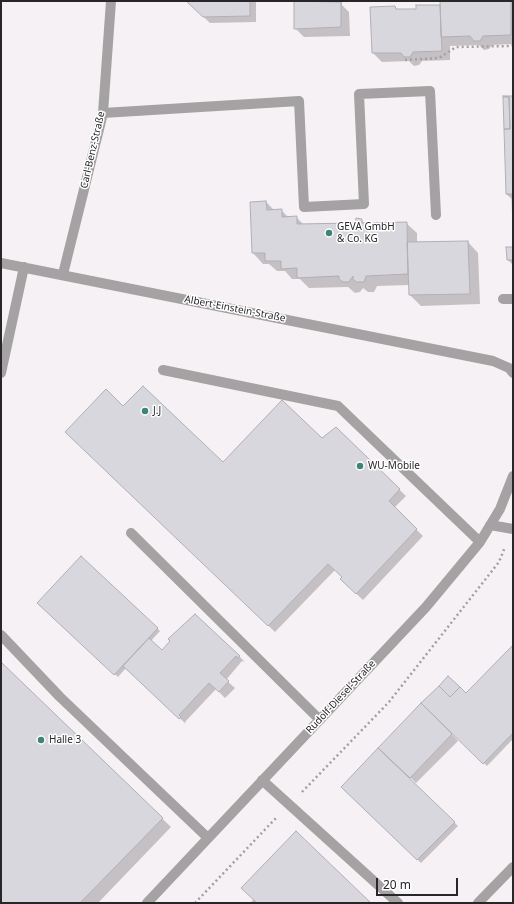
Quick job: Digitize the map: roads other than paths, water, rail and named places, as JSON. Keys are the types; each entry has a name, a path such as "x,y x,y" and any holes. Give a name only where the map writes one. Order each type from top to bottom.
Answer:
{"street":[{"name":"Carl-Benz-Straße","path":"64,274 103,113 111,1"},
{"path":"103,113 299,100 304,207 364,204 359,94 430,91 436,215"},
{"name":"Albert-Einstein-Straße","path":"1,263 64,274 493,361 512,370"},
{"path":"1,373 24,267"},
{"path":"163,370 338,406 480,542"},
{"name":"Rudolf-Diesel-Straße","path":"147,903 426,608 480,542 500,509 513,476"},
{"path":"490,525 513,529"},
{"path":"131,533 320,720"},
{"path":"1,635 60,697 208,838"},
{"path":"262,780 398,903"},
{"path":"478,903 513,867"}],"place":[{"name":"GEVA GmbH & Co. KG","path":"329,233"},
{"name":"J.J","path":"145,411"},
{"name":"WU-Mobile","path":"360,466"},
{"name":"Halle 3","path":"41,740"}]}
